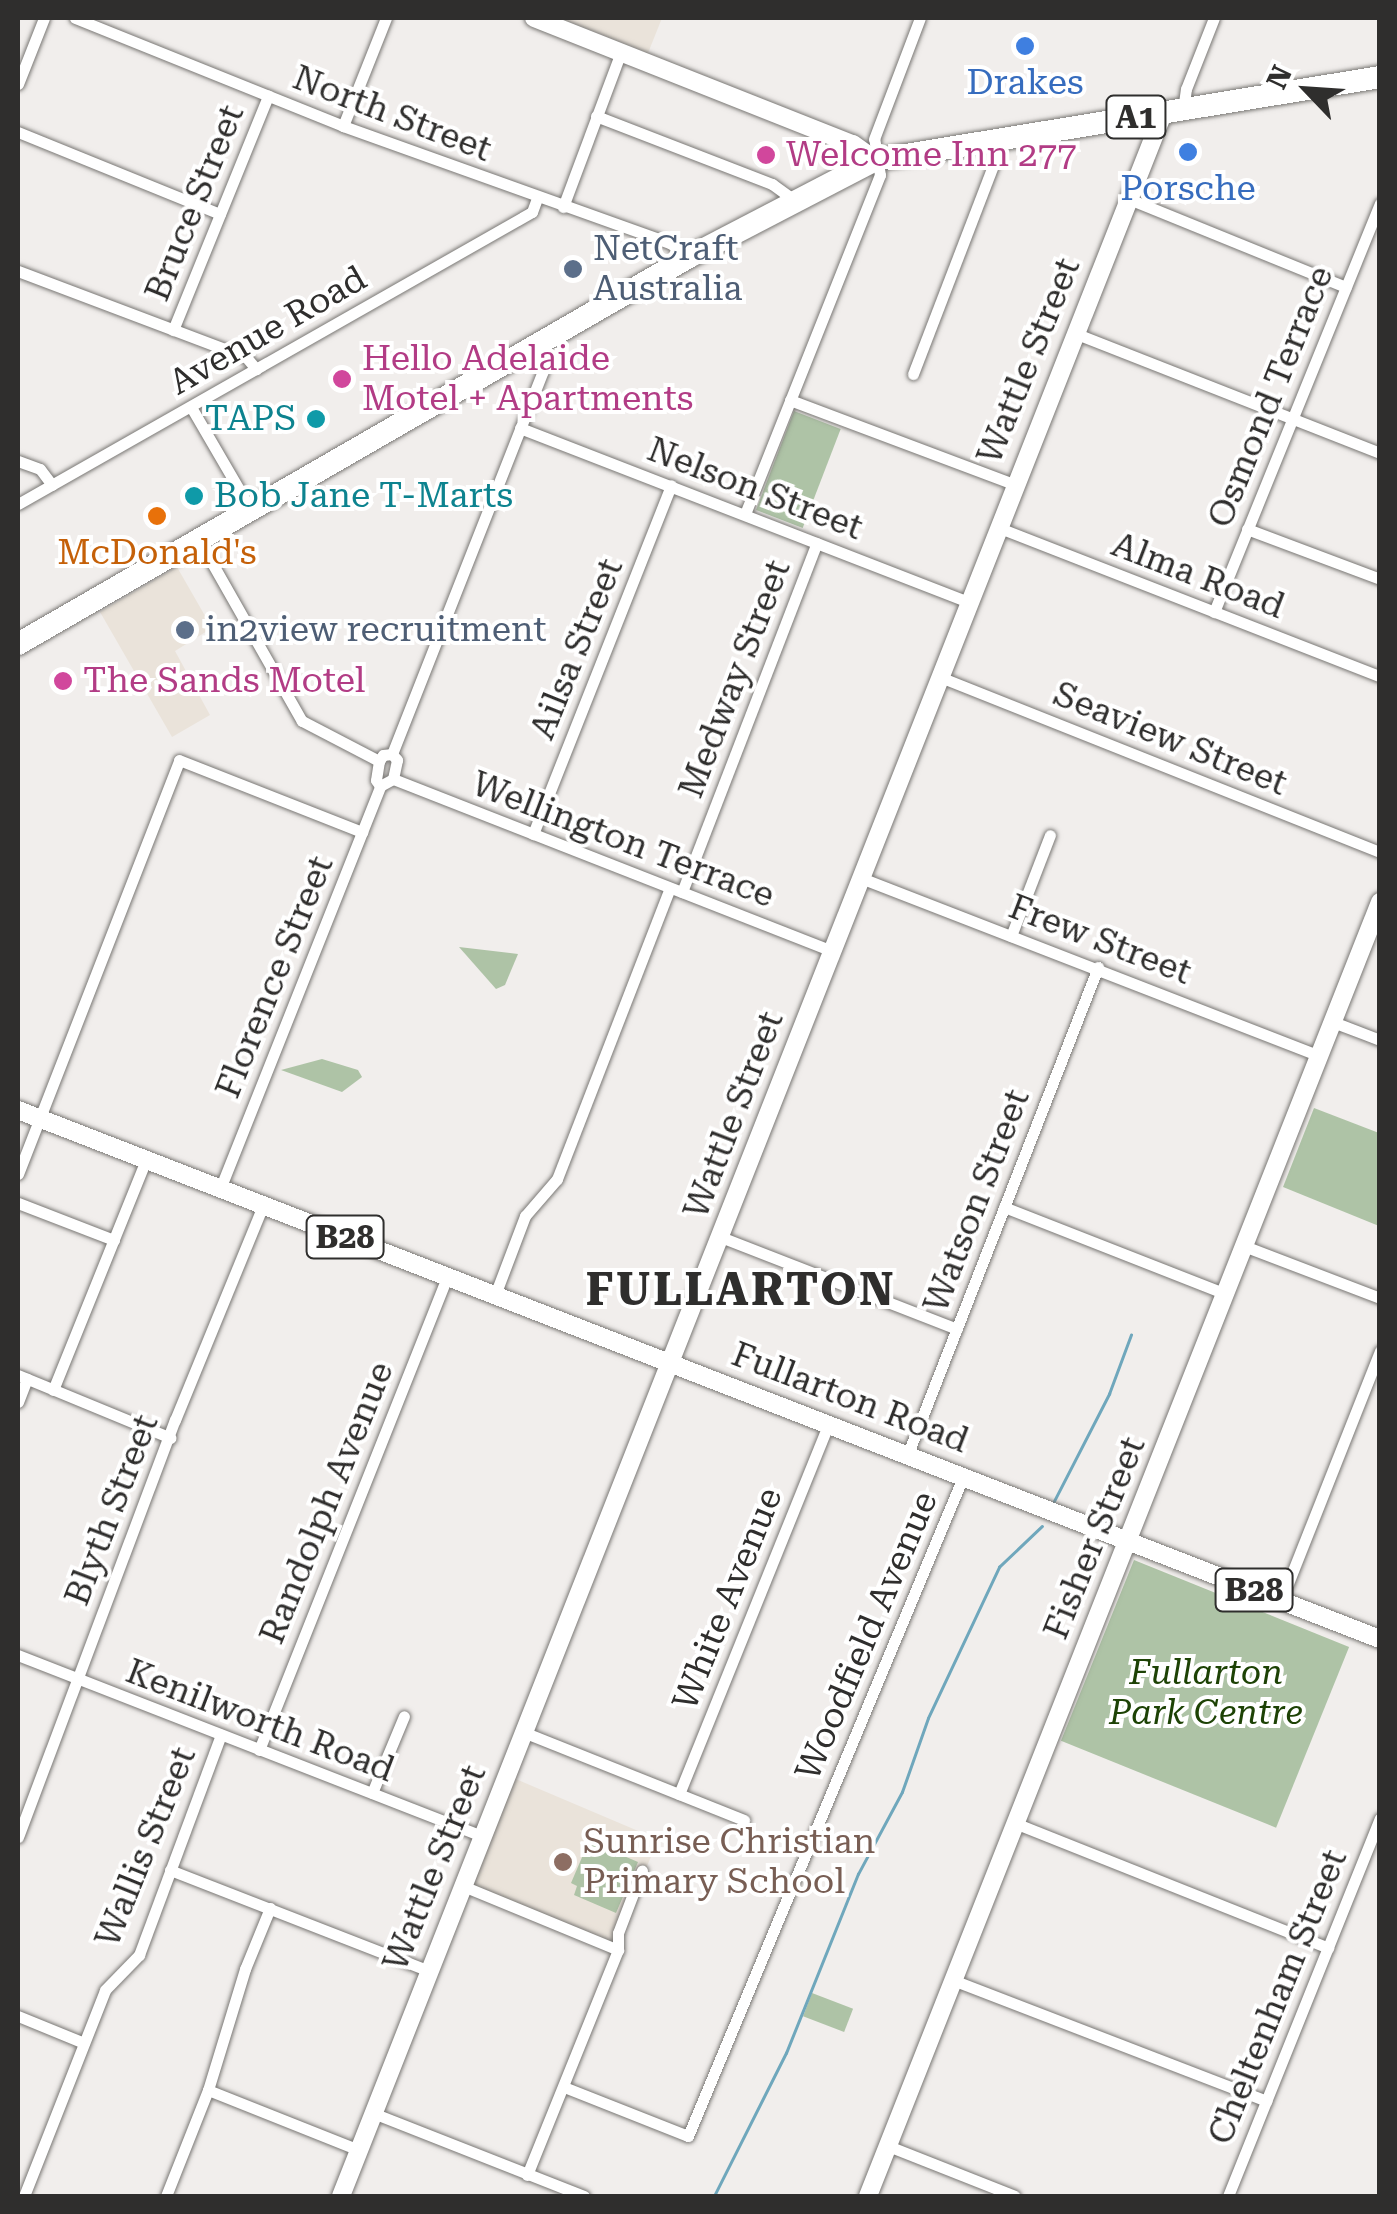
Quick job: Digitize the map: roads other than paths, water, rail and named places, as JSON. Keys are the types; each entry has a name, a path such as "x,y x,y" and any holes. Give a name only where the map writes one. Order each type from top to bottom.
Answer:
{"highway":[{"name":"A1","path":"18,644 689,257 793,199 875,160 1379,74"}],"street":[{"path":"18,84 44,18"},
{"name":"North Street","path":"75,18 343,126 676,245 689,257"},
{"path":"343,126 386,18"},
{"path":"534,18 853,144 875,160"},
{"path":"745,514 880,174 874,138 920,18"},
{"path":"1173,111 1214,18"},
{"path":"563,207 621,52"},
{"name":"Bruce Street","path":"174,330 268,96"},
{"name":"Wattle Street","path":"341,2196 672,1364 1074,332 1129,199 1173,111"},
{"path":"596,116 772,184 793,199"},
{"path":"18,132 220,214"},
{"path":"914,374 1003,139"},
{"name":"Avenue Road","path":"18,504 532,212 537,198"},
{"path":"1129,199 1346,287"},
{"name":"Osmond Terrace","path":"1214,612 1380,203"},
{"path":"18,271 246,357 256,369"},
{"path":"1074,332 1380,453"},
{"path":"392,754 544,371 535,348"},
{"path":"790,400 1014,484"},
{"path":"190,407 251,510"},
{"name":"Nelson Street","path":"520,428 969,602"},
{"path":"18,461 40,469 52,484"},
{"name":"Ailsa Street","path":"533,834 672,485"},
{"name":"Alma Road","path":"997,527 1380,676"},
{"path":"1247,529 1380,580"},
{"path":"199,540 302,721 378,761"},
{"name":"Medway Street","path":"495,1295 525,1216 557,1179 817,542"},
{"name":"Seaview Street","path":"940,676 1380,852"},
{"path":"384,754 392,754 397,760 387,782 376,780 378,761 384,754"},
{"path":"18,1174 180,760 362,832"},
{"name":"Wellington Terrace","path":"387,782 533,834 833,952"},
{"name":"Florence Street","path":"220,1189 362,832 387,782"},
{"path":"1012,936 1050,835"},
{"name":"Frew Street","path":"861,878 1319,1056"},
{"name":"Fisher Street","path":"868,2196 1380,902"},
{"name":"Watson Street","path":"908,1456 1098,967"},
{"path":"1332,1022 1380,1040"},
{"name":"Fullarton Road","path":"18,1110 1380,1639"},
{"path":"53,1390 146,1160"},
{"path":"18,1203 114,1240"},
{"name":"Blyth Street","path":"18,1837 263,1205"},
{"path":"1004,1207 1226,1294"},
{"path":"721,1237 956,1329"},
{"path":"1244,1246 1380,1298"},
{"name":"Randolph Avenue","path":"260,1750 447,1276"},
{"path":"1281,1601 1380,1351"},
{"path":"18,1402 22,1377 171,1438"},
{"name":"White Avenue","path":"679,1794 828,1424"},
{"name":"Woodfield Avenue","path":"564,2087 688,2136 963,1477"},
{"name":"Kenilworth Road","path":"18,1656 483,1836"},
{"path":"372,1793 404,1716"},
{"path":"524,1732 744,1820"},
{"name":"Wallis Street","path":"24,2196 104,1990 138,1955 221,1736"},
{"name":"Cheltenham Street","path":"1228,2196 1380,1818"},
{"path":"1016,1824 1328,1948"},
{"path":"170,1870 429,1971"},
{"path":"528,2175 618,1950 618,1933 642,1870"},
{"path":"463,1886 618,1950"},
{"path":"166,2196 208,2090 270,1908"},
{"path":"953,1980 1266,2101"},
{"path":"18,2016 84,2043"},
{"path":"208,2090 359,2150"},
{"path":"373,2114 584,2196"},
{"path":"888,2146 1015,2196"}],"waterway":[{"path":"1052,1505 1109,1394 1131,1335"},
{"path":"714,2196 786,2053 858,1874 902,1792 928,1718 999,1567 1042,1526"}],"place":[{"name":"Drakes","path":"1025,46"},
{"name":"Porsche","path":"1188,152"},
{"name":"Welcome Inn 277","path":"766,155"},
{"name":"NetCraft Australia","path":"573,269"},
{"name":"Hello Adelaide Motel + Apartments","path":"342,379"},
{"name":"TAPS","path":"316,419"},
{"name":"Bob Jane T-Marts","path":"194,496"},
{"name":"McDonald's","path":"157,516"},
{"name":"in2view recruitment","path":"185,630"},
{"name":"The Sands Motel","path":"63,681"},
{"name":"Sunrise Christian Primary School","path":"563,1862"}],"district":[{"name":"FULLARTON","path":"741,1290"}],"park label":[{"name":"Fullarton Park Centre","path":"1206,1693"}]}
